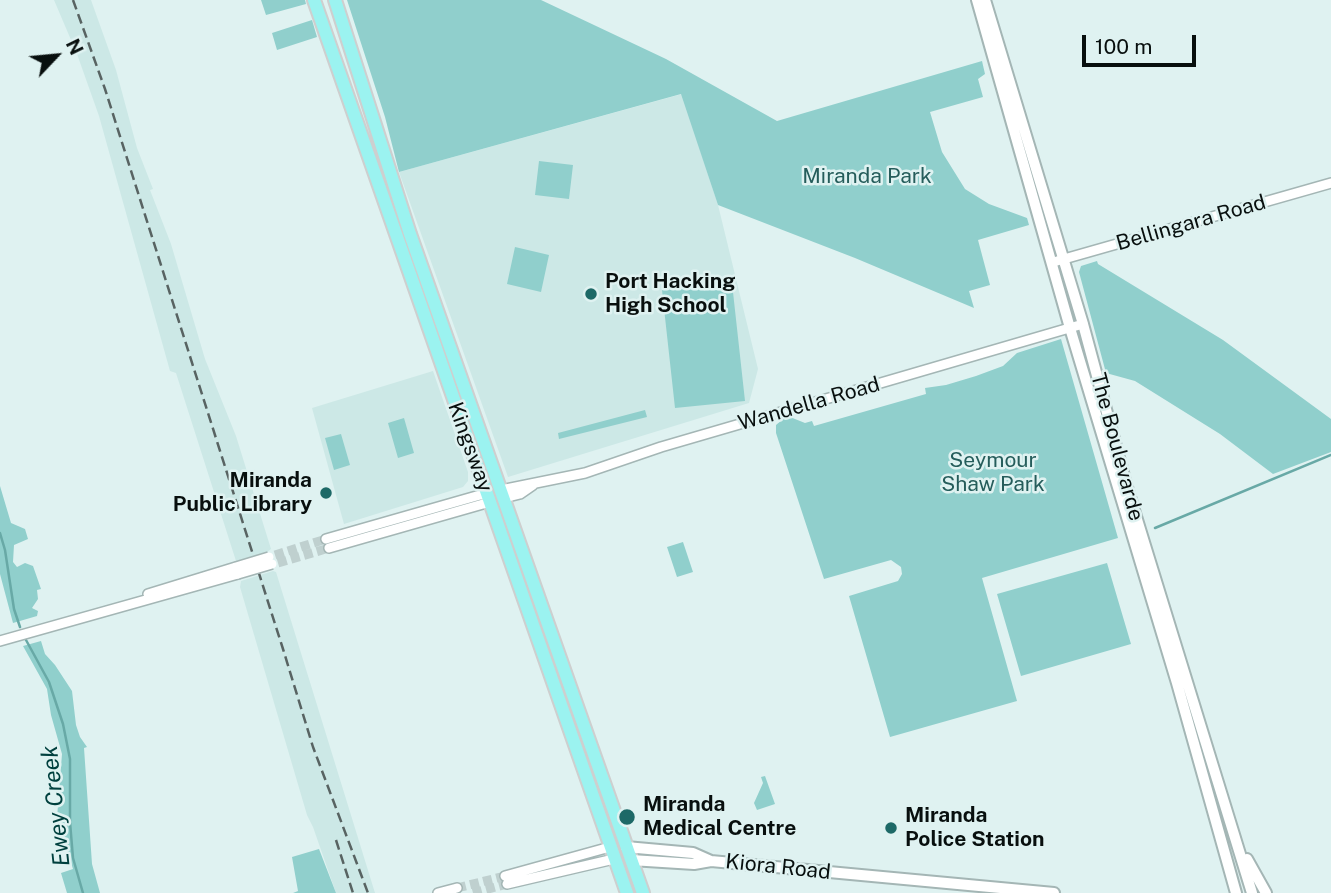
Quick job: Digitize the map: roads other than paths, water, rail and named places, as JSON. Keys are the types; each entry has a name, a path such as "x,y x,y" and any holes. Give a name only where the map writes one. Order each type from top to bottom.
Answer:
{"main road":[{"name":"Kingsway","path":"314,0 626,893"},
{"name":"Kingsway","path":"335,0 410,234 643,893"},
{"name":"The Boulevarde","path":"977,0 1051,263 1166,645 1236,893"},
{"name":"The Boulevarde","path":"985,0 1083,324 1127,487 1252,893"},
{"path":"396,239 410,234"},
{"name":"Wandella Road","path":"489,498 503,494"},
{"path":"1227,817 1266,893"},
{"name":"Kiora Road","path":"612,853 626,846 693,853 711,861"},
{"name":"Kiora Road","path":"612,853 631,860 694,864 711,861 1054,893"}],"street":[{"name":"Bellingara Road","path":"1051,263 1331,183"},
{"name":"Wandella Road","path":"503,494 585,473 661,447 1083,324"},
{"name":"Wandella Road","path":"328,543 489,498"},
{"path":"0,641 145,598 148,594 274,560"},
{"name":"Kiora Road","path":"506,880 612,853"},
{"path":"438,893 457,888"}],"waterway":[{"path":"1155,528 1331,455"},
{"name":"Ewey Creek","path":"0,533 14,609 20,627"},
{"name":"Ewey Creek","path":"26,640 49,682 63,724 70,759 73,858 83,893"}],"tunnel":[{"path":"275,555 326,539"},
{"path":"278,563 329,548"},
{"path":"457,888 505,876"},
{"path":"473,893 507,884"}],"railway":[{"path":"73,0 105,89 313,747 368,893"},
{"path":"336,840 353,893"}],"place":[{"name":"Port Hacking High School","path":"591,294"},
{"name":"Miranda Public Library","path":"326,493"},
{"name":"Miranda Medical Centre","path":"627,817"},
{"name":"Miranda Police Station","path":"891,828"}],"park label":[{"name":"Miranda Park","path":"867,177"},
{"name":"Seymour Shaw Park","path":"993,473"}]}
